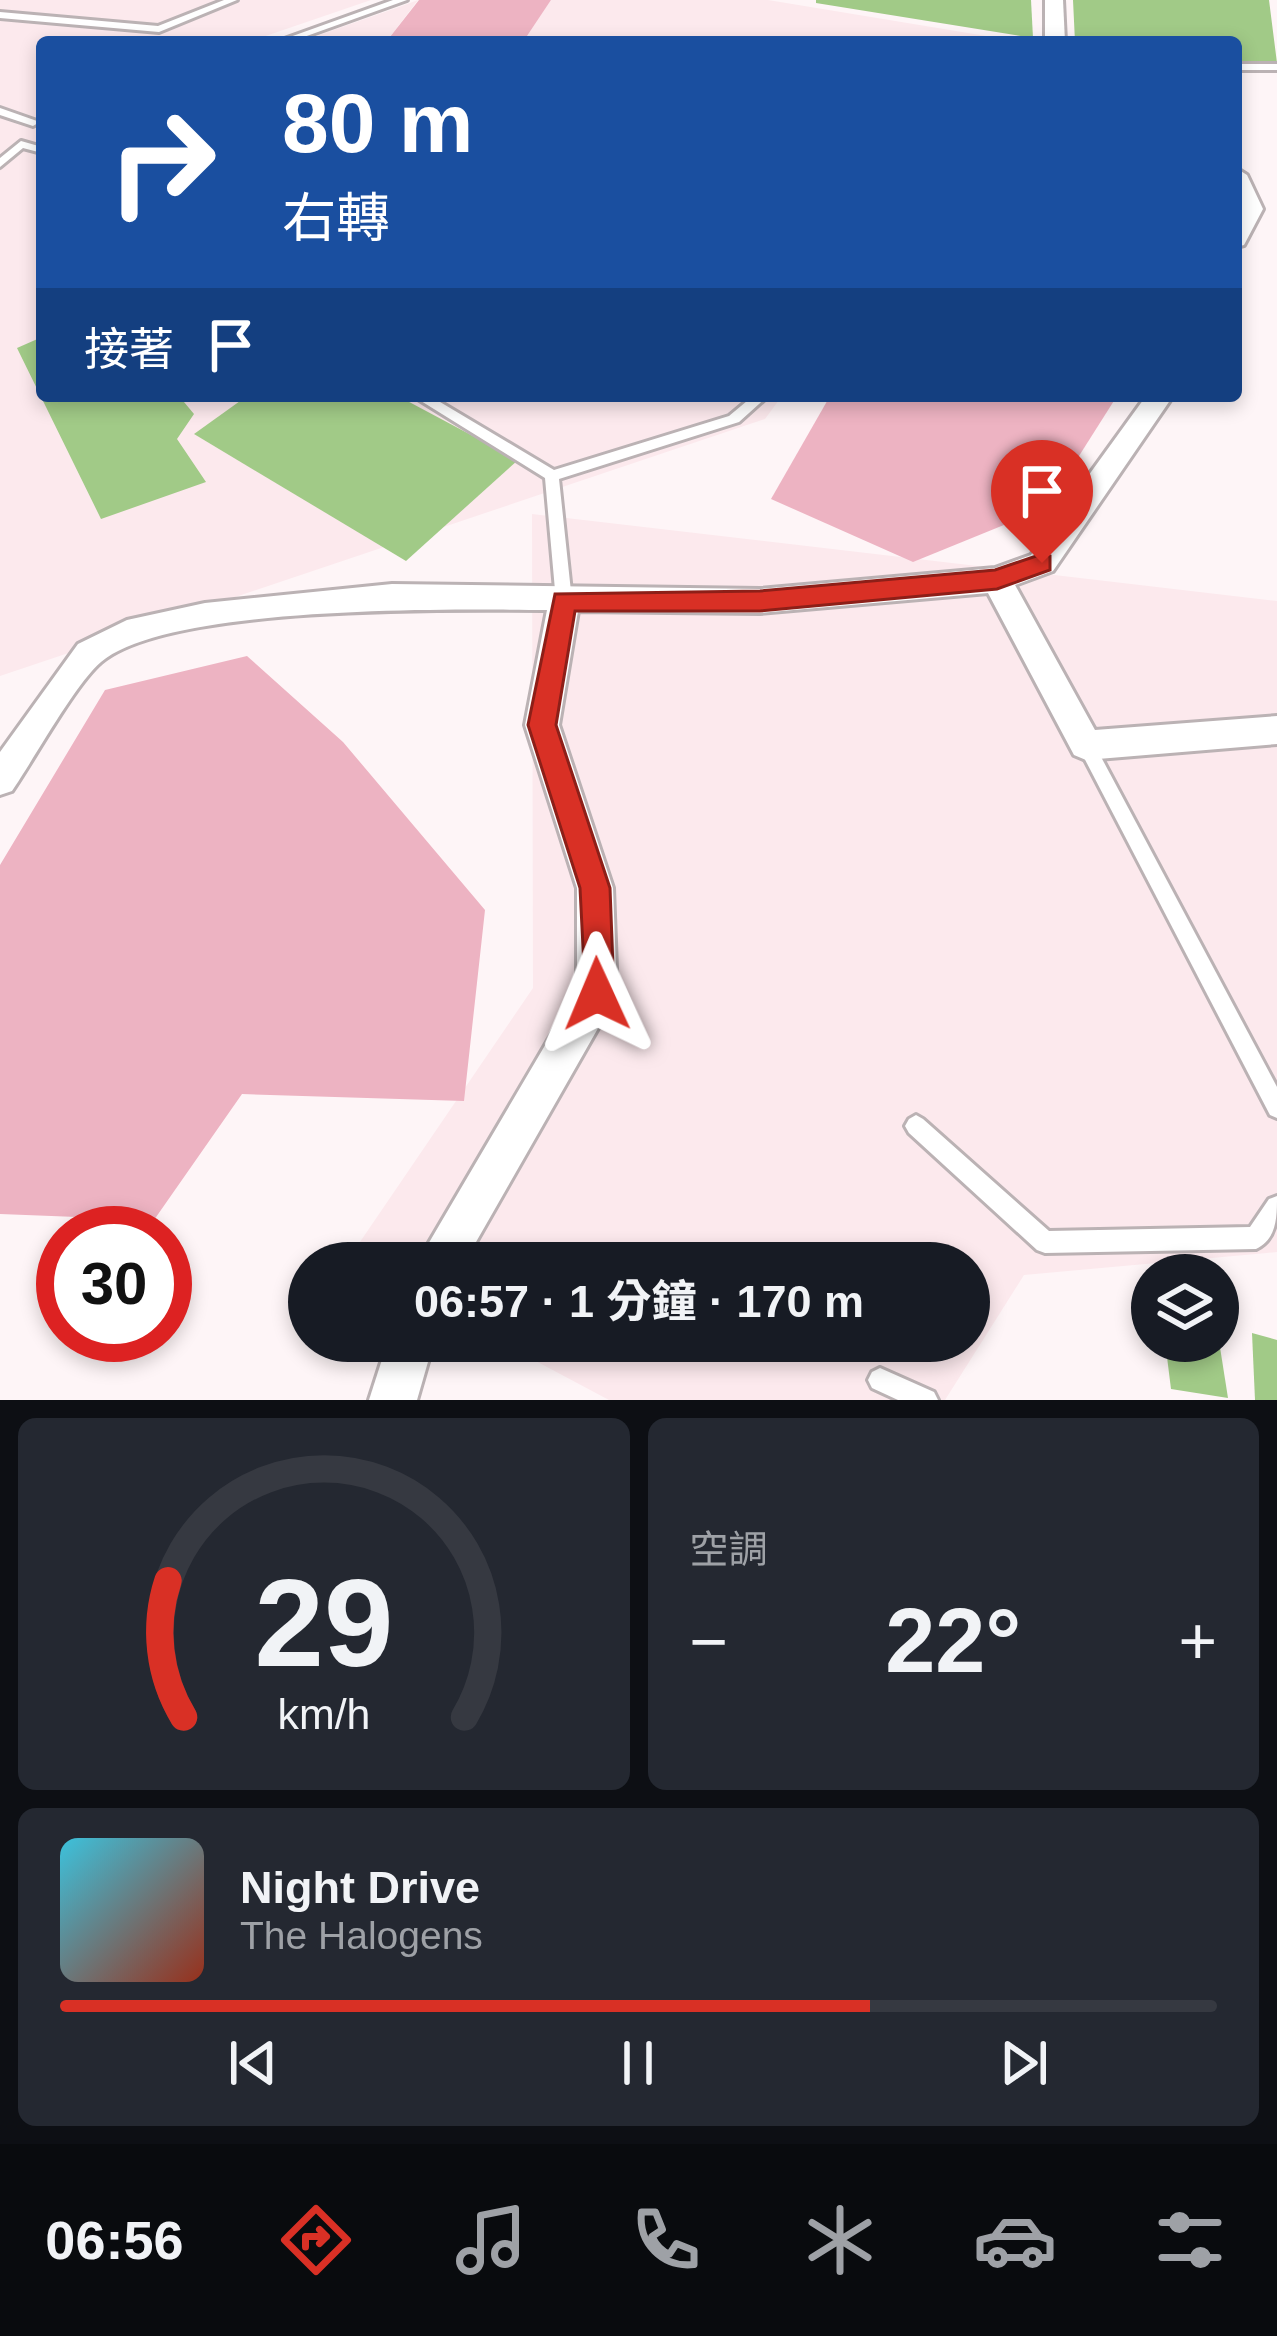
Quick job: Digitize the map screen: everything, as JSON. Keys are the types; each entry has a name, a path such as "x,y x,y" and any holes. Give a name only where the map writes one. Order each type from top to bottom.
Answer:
{"street":[{"path":"1054,0 1054,36"},
{"path":"1242,188 1252,209 1242,228"},
{"path":"0,780 89,653 127,633 205,615 371,598 760,601 997,580 1042,563 1156,402"},
{"path":"997,580 1086,745 1277,730"},
{"path":"451,1242 597,994 595,888 542,725 564,601"},
{"path":"393,1400 405,1362"}],"lane":[{"path":"0,15 159,29 232,0"},
{"path":"298,36 402,0"},
{"path":"1242,67 1277,67"},
{"path":"0,111 36,123"},
{"path":"0,164 21,144 36,148"},
{"path":"430,402 552,476 734,419 754,402"},
{"path":"552,476 564,601"},
{"path":"1086,745 1277,1108"},
{"path":"916,1126 1046,1242 1256,1238 1277,1208"},
{"path":"880,1380 926,1400"}],"shaded area":[{"path":"0,0 371,0 266,36 36,36 36,402 778,402 765,419 0,676"},
{"path":"418,0 391,36 316,36"},
{"path":"419,0 551,0 527,36 391,36"},
{"path":"551,0 768,0 987,36 527,36"},
{"path":"827,402 1113,402 1046,508 913,562 771,499"},
{"path":"532,514 1277,601 1277,1252 1131,1254 1131,1265 1024,1275 990,1329 990,1242 360,1242 533,988"},
{"path":"247,656 343,742 485,910 464,1101 242,1094 164,1206 36,1206 36,1215 0,1214 0,865 105,690"},
{"path":"538,1362 969,1362 945,1400 609,1400"}],"building":[{"path":"1031,0 1033,36 1021,36 816,3"},
{"path":"1073,0 1269,0 1277,63 1242,63 1242,36 1075,36"},
{"path":"36,340 36,387 17,348"},
{"path":"44,402 184,402 194,414 177,439 206,482 101,519"},
{"path":"239,402 409,402 518,460 406,561 194,434"},
{"path":"1252,1333 1277,1340 1277,1400 1255,1400"},
{"path":"1168,1362 1222,1362 1228,1398 1171,1389"}],"route":[{"path":"597,994 595,888 542,725 564,601 760,601 997,580 1042,563"}]}
